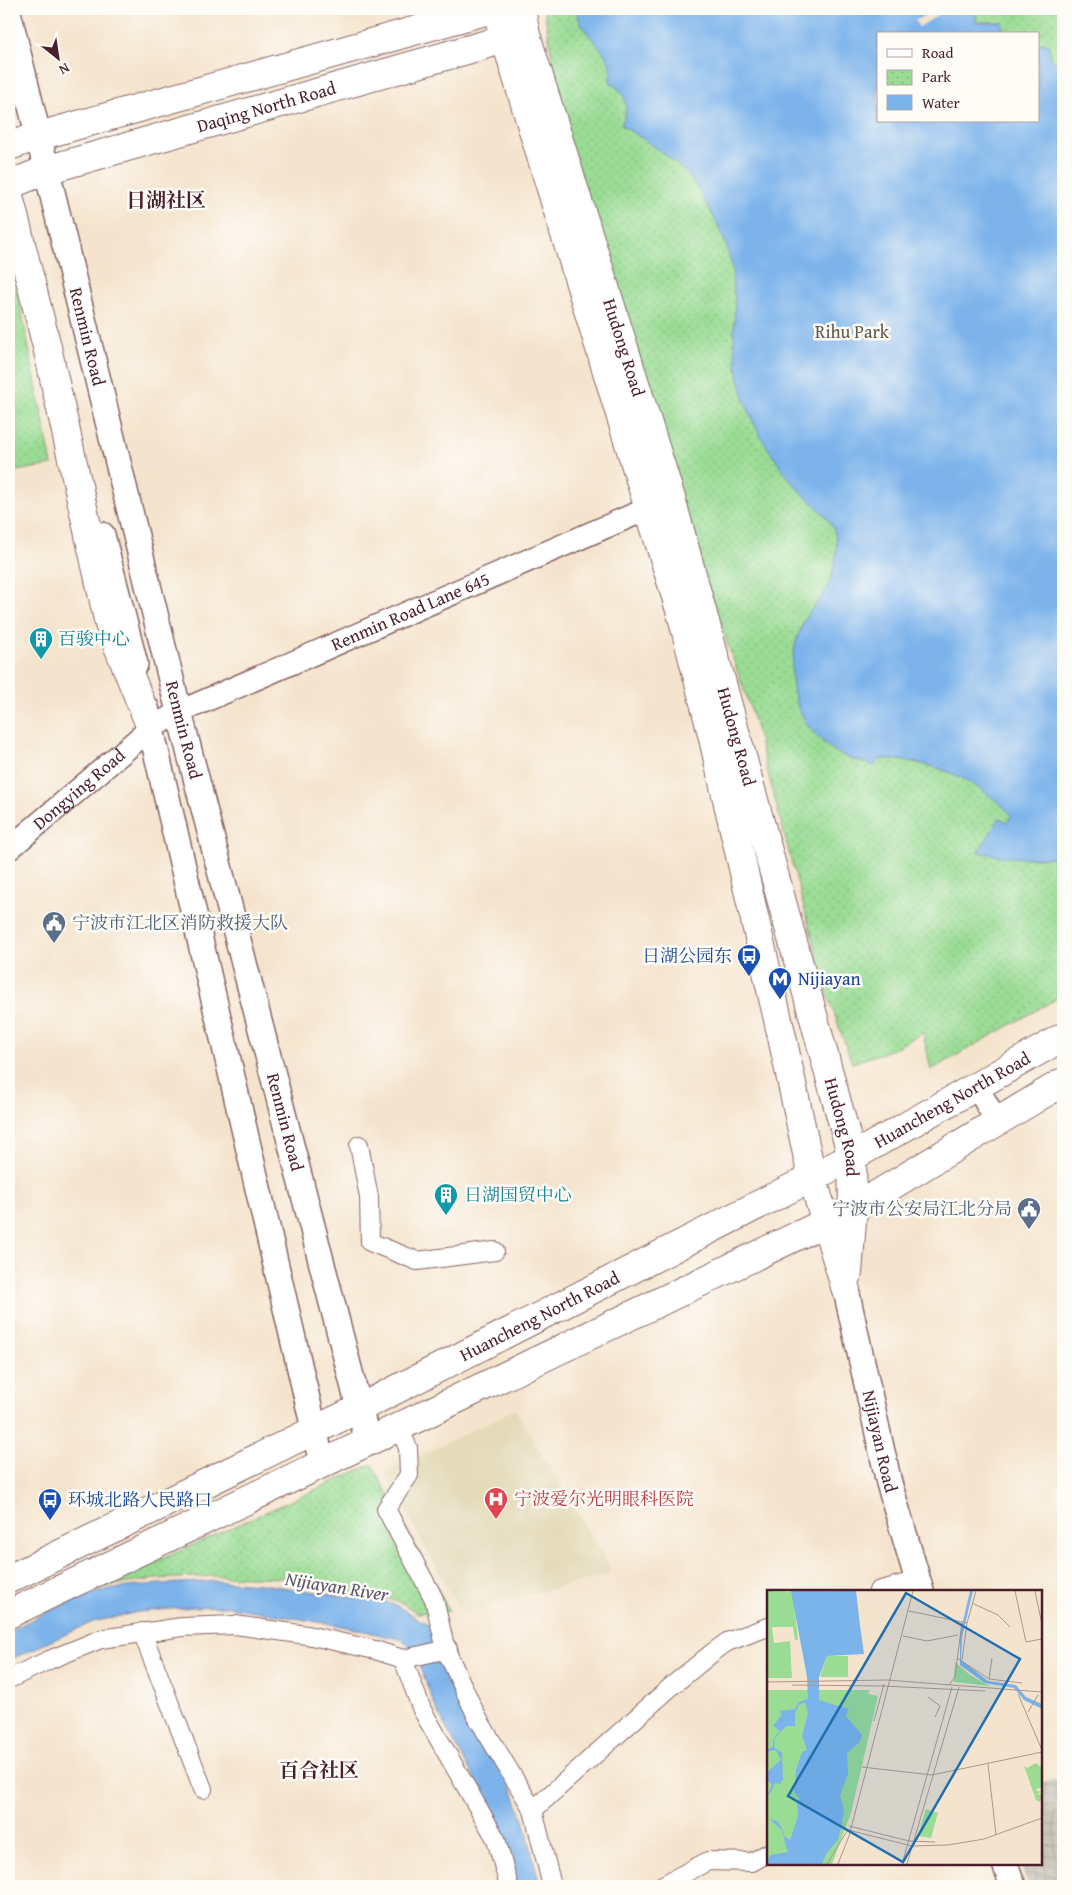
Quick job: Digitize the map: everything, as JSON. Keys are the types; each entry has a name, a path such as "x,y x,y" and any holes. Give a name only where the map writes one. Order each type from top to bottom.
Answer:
{"main road":[{"name":"Daqing North Road","path":"9,146 492,9"},
{"name":"Hudong Road","path":"496,9 516,37 660,503 852,1157 853,1209 846,1290"},
{"name":"Hudong Road","path":"516,37 521,9"},
{"name":"Renmin Road","path":"9,16 179,712 368,1442"},
{"name":"Daqing North Road","path":"10,183 46,170 516,37"},
{"name":"Renmin Road","path":"10,183 151,728 313,1431 322,1463"},
{"path":"10,183 109,624 151,728"},
{"name":"Hudong Road","path":"660,503 683,620 711,730 780,1028 812,1178 846,1290"},
{"name":"Huancheng North Road","path":"9,1579 360,1408 812,1178 1063,1037"},
{"path":"9,1614 853,1209 1063,1082"},
{"name":"Nijiayan Road","path":"846,1290 889,1483 920,1585"},
{"path":"1005,1865 1013,1886"}],"street":[{"name":"Renmin Road Lane 645","path":"151,728 179,712 660,503"},
{"name":"Dongying Road","path":"9,850 151,728"},
{"path":"977,1087 997,1122"},
{"path":"360,1146 370,1197 370,1242 417,1261 495,1252"},
{"path":"399,1427 408,1448 409,1475 386,1509 434,1600 445,1650 477,1718 533,1810 552,1886"},
{"path":"885,1590 920,1585"},
{"path":"9,1678 101,1639 182,1627 235,1625 307,1635 375,1650 404,1659 445,1650"},
{"path":"533,1810 673,1685 712,1653 727,1642 767,1627"},
{"path":"142,1632 203,1789"},
{"path":"404,1659 422,1710 496,1839 509,1886"},
{"path":"661,1886 708,1861 752,1862 767,1854"}],"shaded area":[{"name":"宁波爱尔光明眼科医院","path":"515,1409 609,1566 609,1574 461,1613 385,1473"},
{"path":"1063,1778 1063,1886 1028,1886 1021,1865 1042,1865 1042,1783"}],"green space":[{"name":"Rihu Park","path":"544,9 1063,9 1063,995 931,1070 923,1033 893,1049 852,1063 827,993 750,707 704,577 564,128"},
{"path":"9,258 12,263 52,465 9,472"},
{"path":"372,1464 449,1611 417,1613 404,1604 388,1599 287,1578 217,1576 156,1579 100,1587"}],"water":[{"name":"Rihu Park","path":"577,9 976,9 976,22 1002,22 1003,32 877,32 877,122 1040,122 1040,44 1045,43 1049,46 1050,58 1057,64 1063,80 1063,856 1020,858 978,852 1000,818 1007,822 1012,815 983,790 951,773 935,767 899,760 880,759 874,766 851,759 838,753 822,741 809,727 800,711 794,694 792,677 793,658 804,621 822,597 833,573 836,551 834,529 824,514 798,489 772,455 750,414 742,391 735,355 735,302 732,266 724,238 716,221 692,180 682,168 657,148 621,125 626,106 625,101 620,91 610,82 611,70 605,54 587,33 579,18"},
{"path":"216,1581 261,1584 386,1602 399,1607 435,1629 446,1676 453,1693 512,1789 525,1824 540,1886 516,1886 495,1816 437,1711 421,1670 409,1646 403,1640 347,1627 225,1606 193,1607 138,1612 93,1622 9,1660 9,1631 52,1609 79,1598 111,1589"}],"pier":[{"path":"931,9 946,10 919,27 915,21 932,11"}],"place":[{"name":"百骏中心","path":"41,660"},
{"name":"宁波市江北区消防救援大队","path":"54,944"},
{"name":"日湖公园东","path":"749,977"},
{"name":"Nijiayan","path":"780,1000"},
{"name":"日湖国贸中心","path":"446,1216"},
{"name":"宁波市公安局江北分局","path":"1029,1230"},
{"name":"宁波爱尔光明眼科医院","path":"496,1520"},
{"name":"环城北路人民路口","path":"50,1521"}],"district":[{"name":"日湖社区","path":"166,200"},
{"name":"百合社区","path":"319,1770"}],"water label":[{"name":"Nijiayan River","path":"337,1586"}]}
